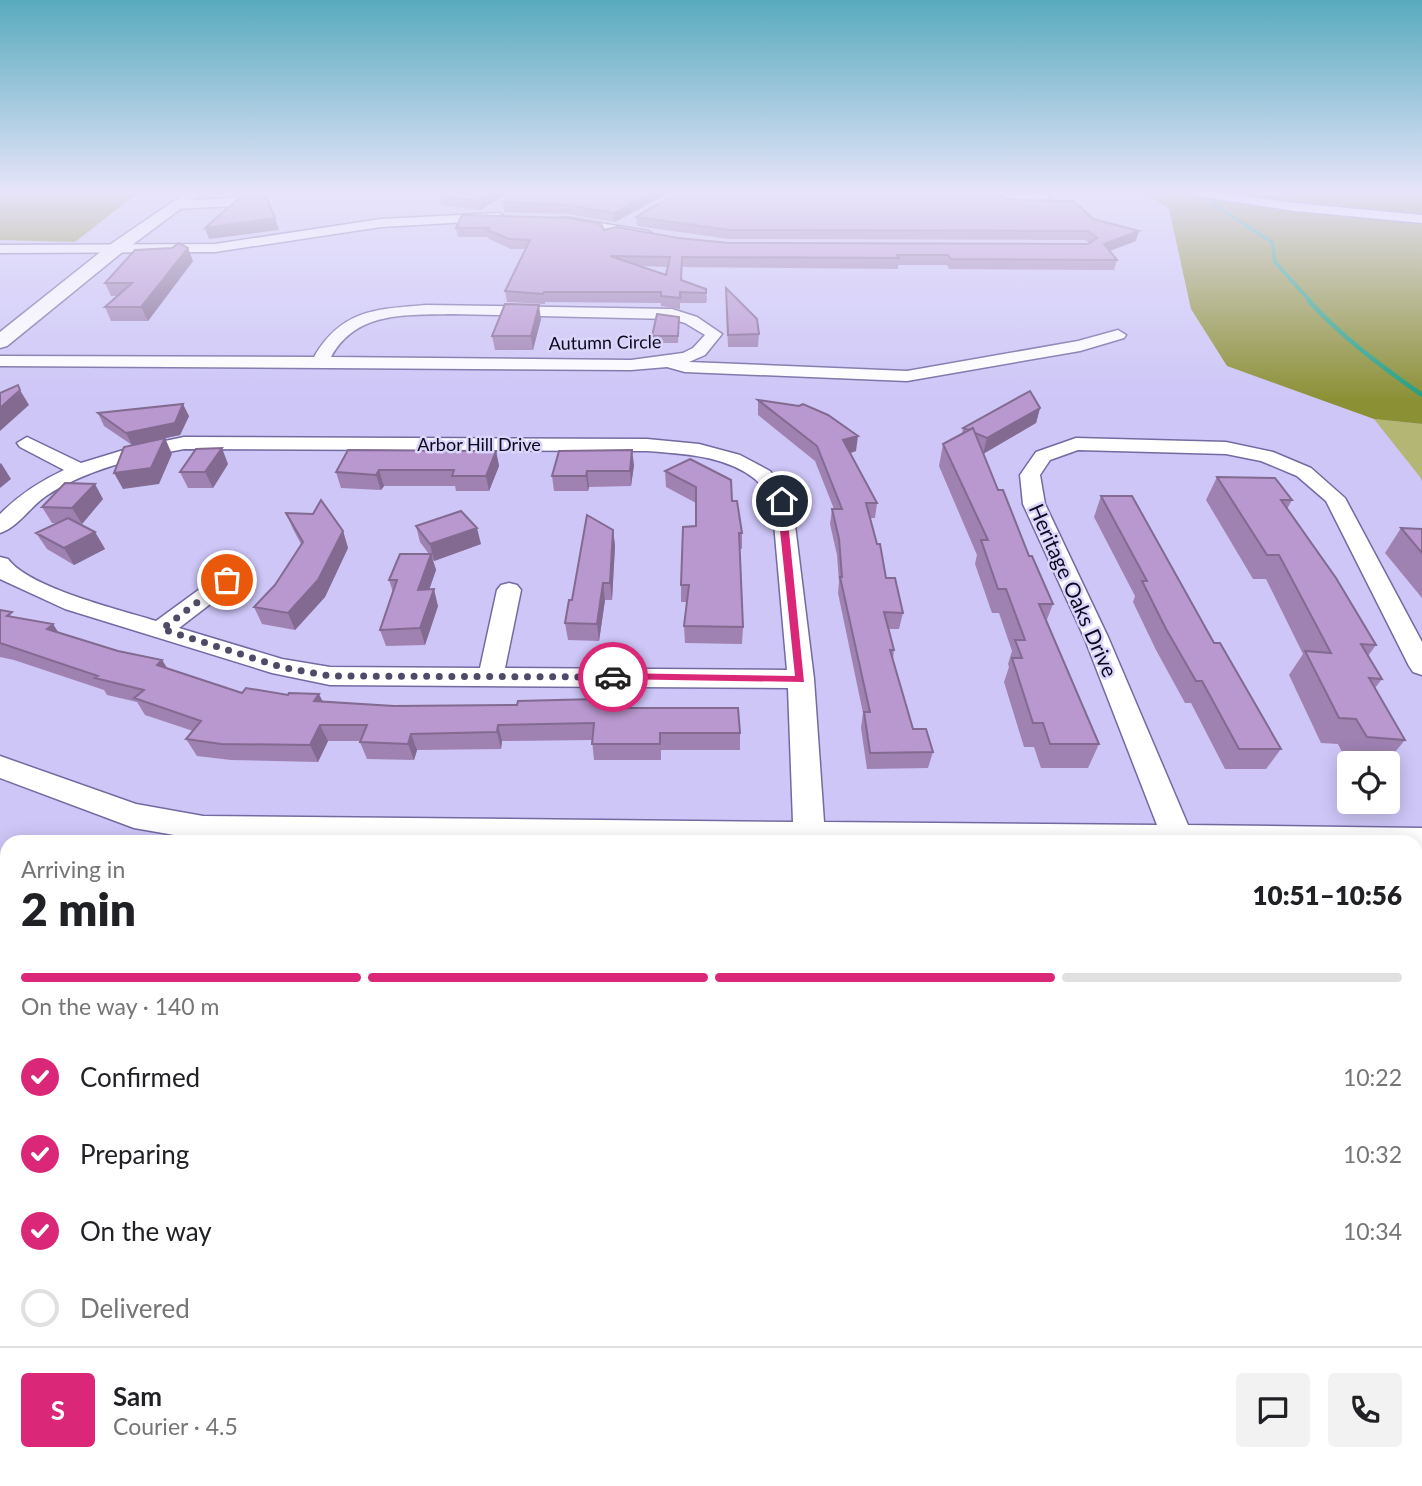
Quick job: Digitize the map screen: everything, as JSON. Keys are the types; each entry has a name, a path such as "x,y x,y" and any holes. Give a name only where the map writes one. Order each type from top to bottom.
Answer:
{"main road":[{"path":"60,269 70,261"},
{"path":"0,342 100,261"}],"street":[{"name":"Autumn Circle","path":"0,361 617,365 668,362 689,357 710,343 714,334 691,320 672,314 412,311 372,317 348,326 335,336 320,362"},
{"path":"668,362 685,367 907,376 1080,346 1118,335"},
{"path":"27,443 79,470"},
{"name":"Arbor Hill Drive","path":"0,526 12,512 39,492 79,470 142,450 184,443 647,445 699,450 733,459 763,475 782,501 801,679 810,834"},
{"name":"Heritage Oaks Drive","path":"1177,835 1096,637 1034,504 1030,475 1042,456 1076,444 1226,448 1266,456 1304,472 1335,498 1422,666"},
{"path":"0,564 7,574 73,604 281,667 330,676 801,679"},
{"path":"162,629 227,580"},
{"path":"491,675 509,590"},
{"path":"0,767 134,816 202,828 341,835"},
{"path":"586,835 829,835"}],"green space":[{"path":"1374,419 1422,424 1422,481 1420,477"}],"shaded area":[{"path":"1181,261 1422,261 1422,424 1374,419 1227,366 1191,309"}],"building":[{"path":"125,261 177,261 141,307 105,307 132,283 105,283"},
{"path":"520,261 626,261 666,275 669,261 682,261 681,280 706,289 706,293 680,292 680,298 661,296 661,292 543,294 505,291"},
{"path":"726,288 757,319 759,334 728,335"},
{"path":"505,304 539,305 531,336 492,336"},
{"path":"657,314 679,317 678,336 652,336"},
{"path":"18,385 20,390 0,408 0,393"},
{"path":"1030,391 1040,408 987,438 975,433 973,428 963,428"},
{"path":"758,400 799,406 803,404 828,415 858,436 843,440 877,503 866,503 877,544 880,544 886,578 895,578 903,613 884,612 894,650 890,650 913,729 926,729 933,752 870,753 864,712 870,712 840,577 839,539 832,509 842,509 817,446"},
{"path":"183,404 175,423 126,433 98,413"},
{"path":"973,428 998,490 1003,490 1029,556 1032,556 1053,604 1039,604 1099,744 1050,744 1043,723 1033,723 1012,658 1022,658 1015,640 1025,640 1006,589 998,589 981,540 988,540 943,444"},
{"path":"165,438 151,468 114,473 124,447"},
{"path":"222,448 205,472 180,472 196,449"},
{"path":"348,450 496,451 486,476 452,476 454,470 379,470 376,475 336,472"},
{"path":"632,450 630,471 587,471 586,476 552,476 559,451"},
{"path":"690,459 731,480 732,501 737,501 742,533 739,533 743,627 684,626 689,585 681,585 683,527 696,526 696,487 665,471"},
{"path":"1217,477 1275,478 1292,500 1281,500 1336,578 1376,645 1361,644 1382,679 1369,678 1405,740 1367,737 1356,719 1339,718 1305,651 1331,653 1279,555 1267,555"},
{"path":"65,483 95,484 72,508 42,507"},
{"path":"1101,496 1132,496 1214,643 1220,643 1281,749 1239,749 1202,681 1196,681 1166,629 1142,581 1147,581"},
{"path":"321,500 343,531 318,580 288,613 254,607 275,585 303,542 286,513 313,514"},
{"path":"461,511 477,528 430,544 416,526"},
{"path":"587,515 613,530 610,583 603,583 597,624 565,623 569,600 572,600"},
{"path":"68,518 95,532 64,548 36,533"},
{"path":"1401,528 1422,529 1422,553"},
{"path":"400,554 431,554 418,590 434,589 420,628 380,630 397,580 389,580"},
{"path":"0,610 12,612 7,616 53,624 47,629 118,651 162,660 157,665 242,693 246,688 288,695 319,694 314,701 394,706 517,705 518,701 597,699 598,695 625,695 624,708 738,708 740,733 660,733 660,744 592,744 594,723 498,725 497,732 411,734 408,744 360,742 367,725 320,725 310,745 221,744 186,739 201,721 134,698 144,690 95,678 98,676 0,643"}],"waterway":[{"path":"1275,261 1311,302"},
{"path":"1309,301 1363,351 1422,395"}],"way so far":[{"path":"227,580 162,629 281,667 330,676 613,677"}],"route":[{"path":"613,677 801,679 782,501"}]}
